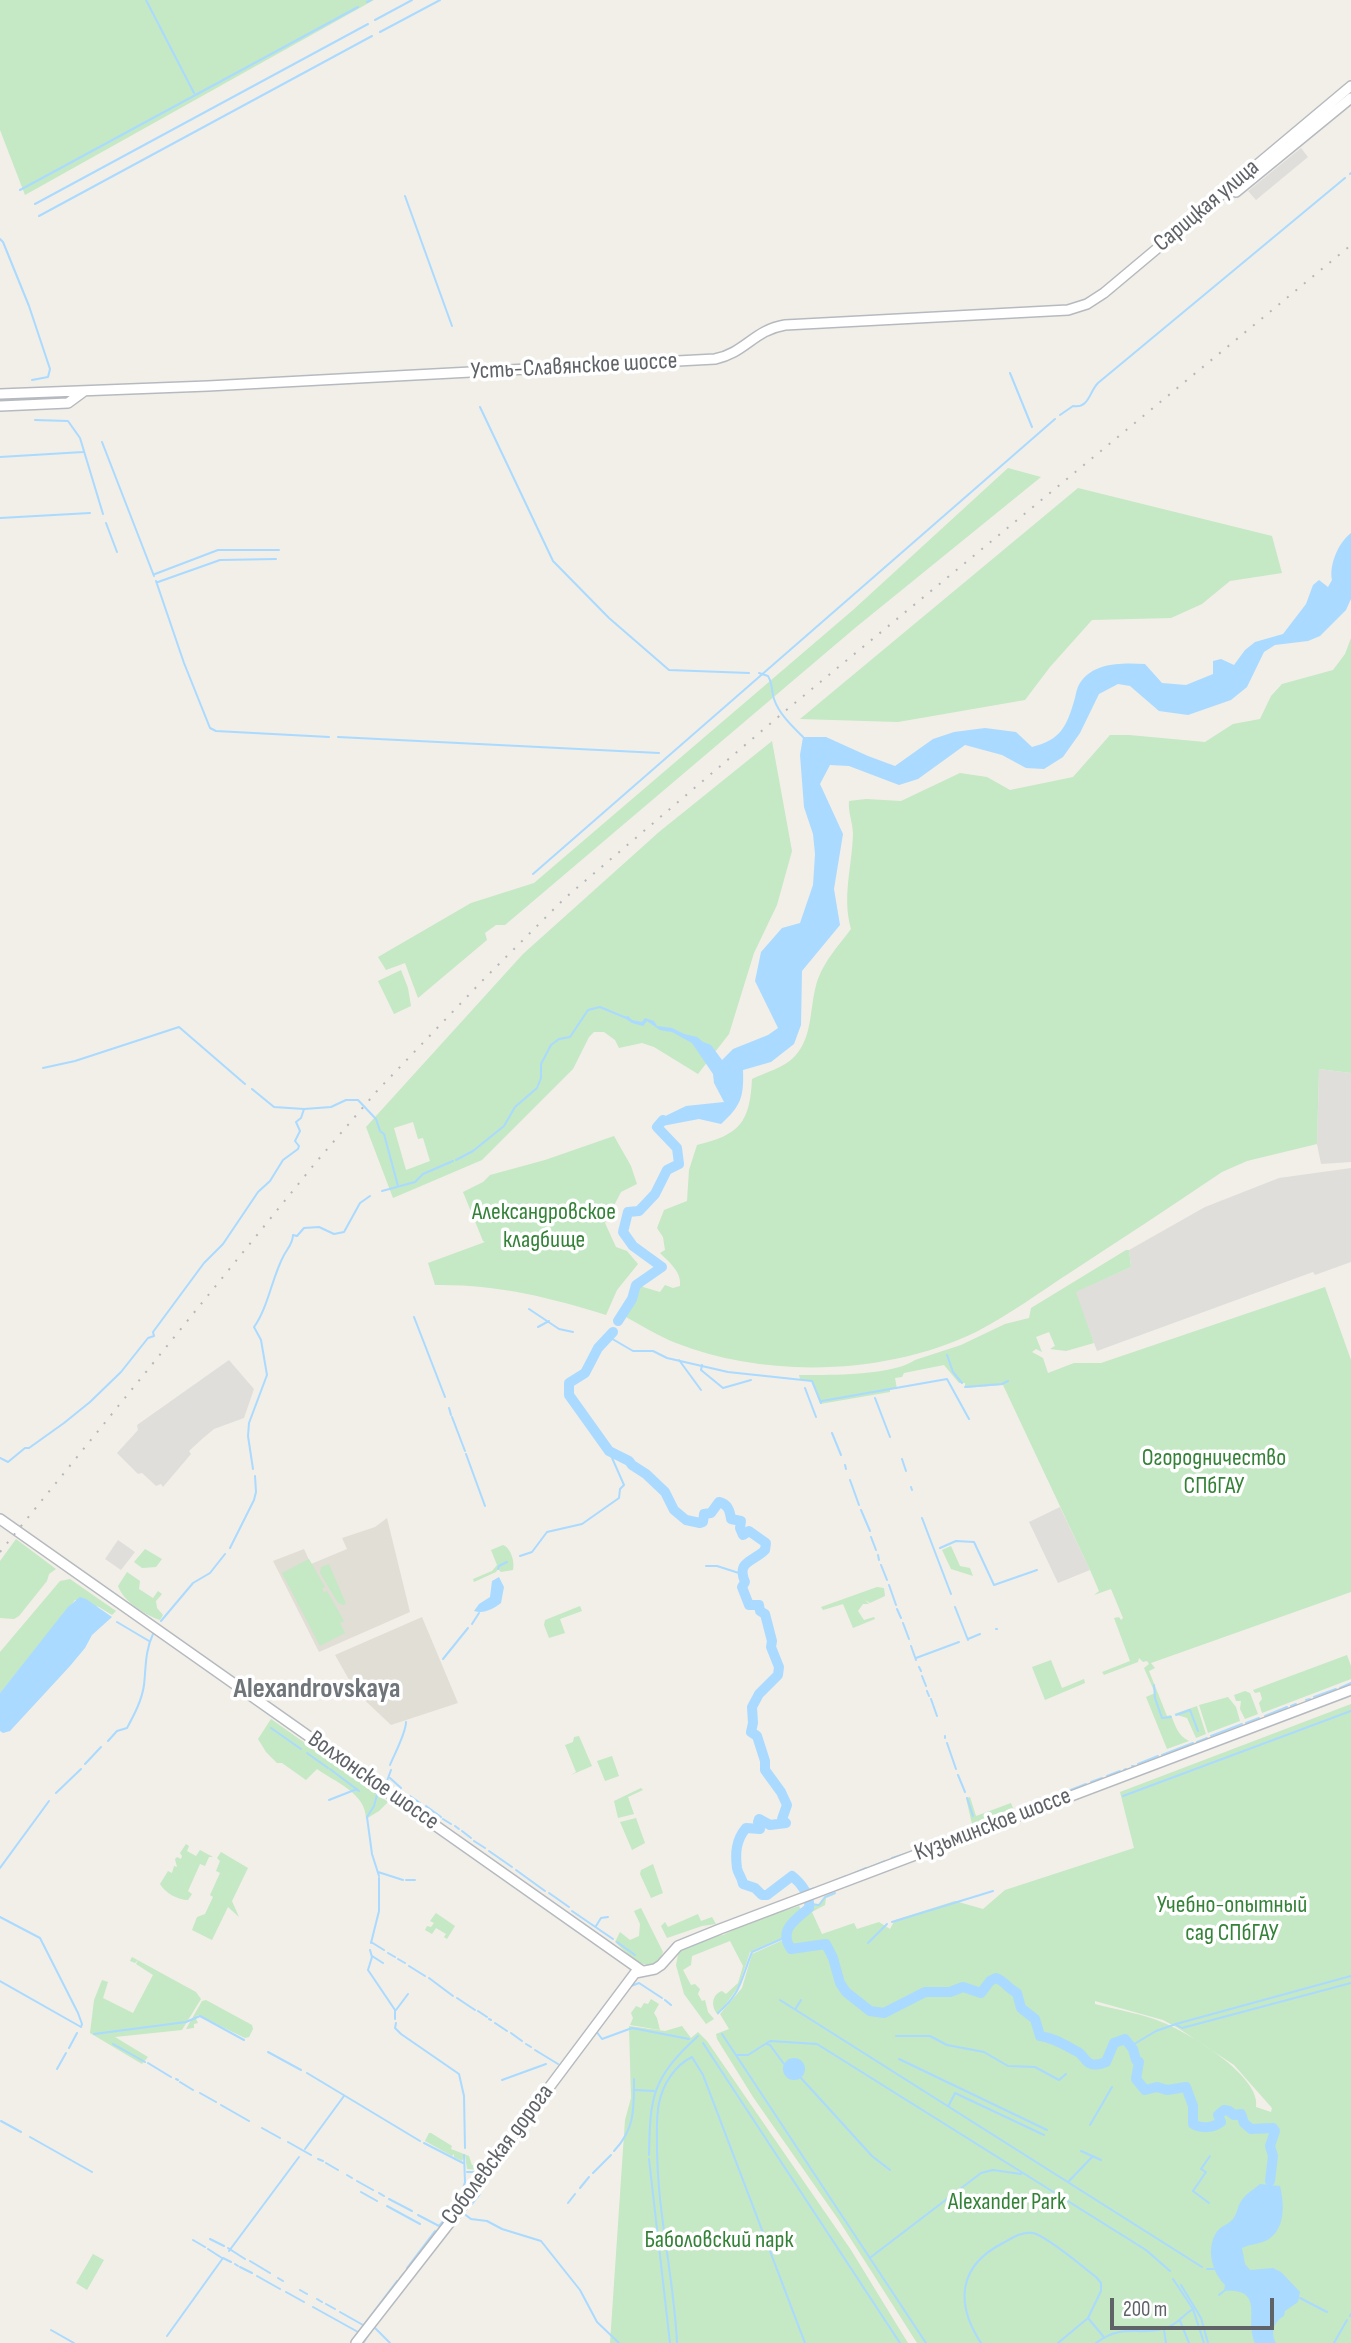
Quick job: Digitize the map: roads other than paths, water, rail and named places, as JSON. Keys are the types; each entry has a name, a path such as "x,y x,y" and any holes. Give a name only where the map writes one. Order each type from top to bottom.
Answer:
{"street":[{"name":"Сарицкая улица","path":"1231,191 1351,86"},
{"name":"Сарицкая улица","path":"1055,311 1087,304 1104,293 1351,98"},
{"name":"Усть-Славянское шоссе","path":"0,394 715,359 734,352 761,332 774,327 1055,311"},
{"name":"Усть-Славянское шоссе","path":"0,406 68,402 84,390"},
{"name":"Волхонское шоссе","path":"0,1519 642,1971"},
{"name":"Кузьминское шоссе","path":"642,1971 661,1965 681,1945 1351,1690"},
{"name":"Соболевская дорога","path":"356,2343 465,2203 635,1973 642,1971"}],"water":[{"path":"1351,533 1351,599 1346,610 1320,636 1308,641 1275,645 1264,652 1247,687 1231,700 1188,715 1159,711 1130,686 1118,684 1099,694 1080,733 1063,757 1044,769 1026,768 1002,755 965,745 918,779 899,785 849,766 830,765 820,784 843,834 834,889 840,925 802,971 801,1025 794,1044 771,1062 743,1070 740,1100 721,1124 699,1119 657,1127 657,1120 686,1106 724,1102 714,1083 713,1074 692,1043 672,1032 660,1030 647,1021 643,1026 623,1017 628,1016 632,1020 642,1022 645,1018 654,1021 657,1026 697,1037 711,1045 722,1060 733,1049 768,1035 778,1028 755,981 761,952 782,928 800,923 813,885 813,834 804,807 800,755 803,737 826,737 895,766 933,739 954,732 985,728 1016,732 1032,747 1042,744 1056,736 1066,724 1079,685 1086,676 1101,667 1145,664 1162,683 1186,685 1213,674 1213,661 1221,659 1234,665 1255,642 1283,634 1306,604 1313,585 1319,580 1328,587 1332,580 1336,555 1342,542"},
{"path":"499,1577 504,1587 501,1603 488,1610 474,1611 490,1597 492,1581"},
{"path":"80,1597 112,1617 92,1635 70,1666 10,1731 3,1733 0,1731 0,1693 68,1607"},
{"path":"794,2058 802,2061 805,2069 802,2077 794,2080 786,2077 783,2069 786,2061"},
{"path":"1260,2184 1280,2186 1281,2221 1275,2234 1269,2239 1242,2248 1245,2264 1250,2270 1273,2268 1281,2272 1300,2292 1298,2302 1285,2311 1284,2316 1275,2324 1273,2335 1276,2343 1255,2343 1249,2300 1245,2294 1237,2291 1224,2291 1225,2285 1217,2274 1211,2253 1216,2233 1233,2219 1242,2200"}],"waterway":[{"path":"146,0 194,93"},
{"path":"367,2 371,0"},
{"path":"375,20 412,0"},
{"path":"380,32 440,0"},
{"path":"20,190 358,7"},
{"path":"35,204 368,24"},
{"path":"39,216 372,36"},
{"path":"1060,415 1073,406 1086,402 1098,383 1345,178"},
{"path":"405,196 452,326"},
{"path":"0,239 29,306 50,369 48,377 32,380"},
{"path":"1010,373 1032,427"},
{"path":"480,407 553,561 609,618 669,670 749,673"},
{"path":"533,874 1055,419"},
{"path":"35,420 68,421 80,438 103,514"},
{"path":"102,442 154,576"},
{"path":"0,457 83,452"},
{"path":"0,518 90,513"},
{"path":"106,523 117,552"},
{"path":"155,574 218,550 279,550"},
{"path":"158,582 220,560 276,559"},
{"path":"156,581 210,728 216,731 329,737"},
{"path":"759,673 768,676 779,710 803,737"},
{"path":"338,737 659,753"},
{"path":"456,1160 473,1151 504,1126 515,1107 537,1088 541,1078 541,1064 551,1045 559,1039 570,1037 588,1010 600,1007 624,1017"},
{"path":"43,1068 75,1061 179,1027 245,1084"},
{"path":"252,1089 274,1107 304,1109"},
{"path":"0,1458 8,1462 64,1423 90,1402 121,1372 148,1338 154,1336 153,1332 204,1263 223,1244 258,1192 270,1181 283,1160 298,1149 295,1141 300,1131 296,1122 301,1118 304,1109 331,1107 346,1100 358,1100 376,1119 380,1131 384,1134 398,1186"},
{"path":"618,1321 632,1299 636,1285 662,1267 633,1246 623,1232 628,1212 639,1211 655,1194 667,1170 679,1164 677,1148 657,1127 663,1120"},
{"path":"382,1191 415,1182 423,1174 453,1161"},
{"path":"253,1469 248,1436 249,1423 267,1375 261,1340 254,1327 263,1311 280,1264 293,1235 297,1236 304,1228 319,1227 334,1234 344,1232 360,1203 370,1196"},
{"path":"529,1309 559,1329 573,1332"},
{"path":"414,1317 445,1397"},
{"path":"538,1327 549,1321"},
{"path":"613,1332 598,1348 585,1373 569,1383 569,1395 609,1451 646,1474 665,1492 674,1510 686,1520 703,1522 704,1514 711,1513 719,1502 728,1508 731,1519 741,1521 743,1535 749,1531 766,1543 765,1550 744,1566 745,1582 742,1587 749,1605 759,1605 760,1611 765,1614 771,1647 779,1667 778,1675 759,1694 752,1707 751,1732 757,1736 765,1770 787,1805 782,1819 786,1823 770,1825 759,1819 760,1829 746,1828 738,1842 736,1862 743,1884 755,1888 762,1895 767,1895 792,1876 805,1890 809,1908 787,1931 787,1942 791,1949 826,1944 840,1983 846,1992 870,2011 884,2013 925,1992 950,1992 963,1987 981,1993 990,1981 996,1978 1017,1993 1021,2008 1035,2019 1040,2036 1055,2040 1078,2052 1089,2063 1095,2065 1106,2062 1114,2043 1125,2039 1139,2062 1136,2079 1145,2090 1157,2087 1167,2090 1186,2087 1193,2106 1193,2124 1196,2126 1215,2126 1221,2122 1218,2115 1224,2110 1234,2115 1241,2114 1244,2123 1251,2129 1273,2128 1275,2131 1270,2146 1273,2156 1270,2181"},
{"path":"609,1337 633,1351 653,1351 667,1358 728,1372 812,1381 821,1403"},
{"path":"947,1355 953,1372 962,1383"},
{"path":"679,1360 701,1390"},
{"path":"702,1365 701,1370 723,1388 751,1380"},
{"path":"822,1401 947,1379 969,1419"},
{"path":"965,1387 1002,1384 1008,1381"},
{"path":"805,1388 816,1417"},
{"path":"875,1398 890,1437"},
{"path":"449,1408 451,1415"},
{"path":"452,1417 465,1451"},
{"path":"832,1433 841,1455"},
{"path":"520,1556 532,1552 547,1532 582,1524 619,1498 620,1489 624,1485 609,1451"},
{"path":"466,1454 485,1506"},
{"path":"902,1459 906,1471"},
{"path":"845,1465 846,1469"},
{"path":"230,1548 254,1500 255,1476"},
{"path":"850,1480 859,1505"},
{"path":"861,1510 870,1531"},
{"path":"922,1518 951,1594"},
{"path":"871,1537 876,1550"},
{"path":"940,1548 956,1541 974,1542 994,1585 1037,1570"},
{"path":"161,1621 193,1583 210,1573 225,1554"},
{"path":"878,1555 879,1560"},
{"path":"498,1569 507,1562"},
{"path":"881,1565 887,1580"},
{"path":"706,1566 717,1566 742,1574"},
{"path":"889,1585 896,1605"},
{"path":"955,1607 968,1640"},
{"path":"897,1609 901,1618"},
{"path":"472,1624 479,1613"},
{"path":"117,1622 149,1641"},
{"path":"903,1623 909,1639"},
{"path":"443,1659 468,1628"},
{"path":"108,1741 117,1731 127,1728 137,1707 143,1691 147,1653 153,1634"},
{"path":"968,1639 980,1634"},
{"path":"916,1658 959,1642"},
{"path":"911,1646 916,1660"},
{"path":"919,1667 921,1671"},
{"path":"922,1676 926,1686"},
{"path":"1340,1688 1351,1683"},
{"path":"1154,1685 1162,1718 1171,1717"},
{"path":"1314,1697 1336,1689"},
{"path":"927,1691 929,1696"},
{"path":"931,1699 937,1716"},
{"path":"1306,1700 1310,1699"},
{"path":"1291,1706 1296,1704"},
{"path":"1265,1716 1287,1707"},
{"path":"1176,1715 1190,1710 1198,1731"},
{"path":"1123,1796 1351,1711"},
{"path":"1246,1723 1259,1718"},
{"path":"390,1765 406,1722"},
{"path":"1211,1736 1242,1724"},
{"path":"271,1728 301,1749"},
{"path":"1197,1742 1207,1738"},
{"path":"947,1743 956,1769"},
{"path":"1162,1755 1193,1743"},
{"path":"85,1764 101,1747"},
{"path":"307,1753 328,1768"},
{"path":"1138,1764 1158,1756"},
{"path":"56,1793 81,1769"},
{"path":"330,1769 359,1791"},
{"path":"387,1781 391,1770"},
{"path":"1107,1776 1120,1771"},
{"path":"958,1775 965,1792"},
{"path":"390,1778 401,1788"},
{"path":"1091,1782 1102,1778"},
{"path":"1055,1796 1086,1784"},
{"path":"329,1800 357,1789"},
{"path":"377,1795 367,1817 372,1854 379,1876"},
{"path":"410,1796 420,1803"},
{"path":"967,1798 973,1816"},
{"path":"1018,1810 1049,1798"},
{"path":"0,1868 49,1801"},
{"path":"426,1806 441,1817"},
{"path":"972,1827 1015,1811"},
{"path":"443,1819 451,1824"},
{"path":"455,1826 459,1829"},
{"path":"949,1836 964,1830"},
{"path":"462,1831 471,1838"},
{"path":"932,1843 946,1838"},
{"path":"474,1841 485,1848"},
{"path":"912,1851 927,1845"},
{"path":"489,1851 512,1867"},
{"path":"892,1858 908,1853"},
{"path":"871,1867 885,1861"},
{"path":"850,1875 866,1868"},
{"path":"516,1870 545,1891"},
{"path":"378,1872 403,1880"},
{"path":"832,1882 846,1876"},
{"path":"371,1943 379,1911 379,1878"},
{"path":"406,1880 415,1880"},
{"path":"805,1891 815,1888"},
{"path":"892,1922 993,1891"},
{"path":"549,1893 569,1907"},
{"path":"810,1904 819,1905 825,1897 835,1893"},
{"path":"572,1911 613,1939"},
{"path":"0,1917 40,1938 78,2013 81,2027"},
{"path":"596,1926 601,1918 608,1917"},
{"path":"868,1943 887,1924"},
{"path":"718,2013 736,1992 752,1952 786,1937"},
{"path":"371,1942 384,1950"},
{"path":"617,1942 635,1955"},
{"path":"370,1950 372,1957 368,1970 395,2010 395,2019"},
{"path":"388,1953 395,1957"},
{"path":"372,1956 383,1963"},
{"path":"398,1959 405,1963"},
{"path":"409,1966 425,1976"},
{"path":"1131,2046 1156,2031 1176,2024 1351,1976"},
{"path":"429,1978 453,1996"},
{"path":"0,1981 81,2027"},
{"path":"631,1986 639,1983 662,1998"},
{"path":"1177,2025 1182,2028 1351,1983"},
{"path":"396,2010 408,1994"},
{"path":"457,1998 475,2010"},
{"path":"665,2000 671,2005"},
{"path":"780,2000 1202,2267"},
{"path":"796,2008 801,2000"},
{"path":"478,2011 487,2017"},
{"path":"94,2034 186,2022 200,2016 244,2040"},
{"path":"396,2023 395,2028 401,2034 459,2074 464,2096 465,2148"},
{"path":"495,2023 507,2031"},
{"path":"596,2031 602,2039 632,2028 689,2039"},
{"path":"69,2048 77,2033"},
{"path":"511,2033 522,2041"},
{"path":"722,2034 926,2343"},
{"path":"649,2155 651,2117 657,2089 671,2064 698,2036"},
{"path":"896,2036 930,2036 947,2045 984,2052 1008,2066 1035,2067 1059,2080 1066,2074"},
{"path":"736,2055 748,2055 770,2041 817,2044 1146,2250 1170,2271"},
{"path":"703,2043 900,2343"},
{"path":"113,2044 145,2062"},
{"path":"526,2044 531,2047"},
{"path":"767,2044 784,2064"},
{"path":"535,2050 558,2064"},
{"path":"268,2052 301,2070"},
{"path":"57,2069 66,2053"},
{"path":"677,2343 660,2195 657,2119 661,2096 667,2082 675,2070 692,2057 703,2075 805,2343"},
{"path":"899,2059 1047,2130"},
{"path":"148,2063 171,2077"},
{"path":"502,2080 546,2064"},
{"path":"307,2073 420,2141"},
{"path":"801,2078 872,2156 890,2170"},
{"path":"614,2151 630,2126 634,2079"},
{"path":"180,2082 193,2090"},
{"path":"1090,2125 1112,2087"},
{"path":"635,2090 654,2091"},
{"path":"200,2093 216,2102"},
{"path":"949,2105 955,2093 1044,2135"},
{"path":"305,2149 344,2096"},
{"path":"221,2105 249,2121"},
{"path":"528,2123 536,2112"},
{"path":"1,2121 21,2132"},
{"path":"518,2137 525,2127"},
{"path":"262,2128 280,2138"},
{"path":"30,2137 92,2172"},
{"path":"501,2161 516,2140"},
{"path":"288,2142 311,2155"},
{"path":"424,2143 463,2163"},
{"path":"1081,2151 1101,2160"},
{"path":"458,2205 465,2182 464,2155"},
{"path":"593,2173 611,2155"},
{"path":"1069,2181 1093,2156"},
{"path":"1209,2203 1193,2191 1206,2172 1201,2169 1210,2156"},
{"path":"229,2251 299,2157"},
{"path":"318,2159 323,2161"},
{"path":"649,2159 670,2343"},
{"path":"326,2163 338,2170"},
{"path":"467,2172 478,2172 484,2166"},
{"path":"871,2257 981,2173 993,2170 1021,2174"},
{"path":"347,2175 352,2178"},
{"path":"580,2188 589,2177"},
{"path":"357,2181 373,2190"},
{"path":"361,2192 377,2201"},
{"path":"379,2193 384,2196"},
{"path":"472,2204 480,2194"},
{"path":"568,2203 575,2194"},
{"path":"389,2199 412,2211"},
{"path":"418,2215 439,2226 457,2205"},
{"path":"387,2206 420,2224"},
{"path":"463,2213 471,2219 487,2221 502,2229 541,2241 580,2290 597,2322 619,2343"},
{"path":"407,2268 435,2231"},
{"path":"981,2343 967,2314 965,2287 969,2274 988,2252 1025,2233 1033,2233 1047,2240 1101,2283 1101,2291 1088,2318"},
{"path":"210,2239 224,2246"},
{"path":"193,2240 205,2247"},
{"path":"228,2248 245,2259"},
{"path":"208,2249 222,2258"},
{"path":"167,2336 223,2258 231,2262"},
{"path":"250,2261 270,2273"},
{"path":"240,2267 252,2273"},
{"path":"1207,2269 1214,2269"},
{"path":"400,2278 404,2273"},
{"path":"257,2276 280,2289"},
{"path":"278,2278 283,2281"},
{"path":"1173,2279 1193,2309 1204,2343"},
{"path":"363,2326 397,2281"},
{"path":"1181,2285 1201,2318 1208,2343"},
{"path":"300,2290 307,2294"},
{"path":"1219,2295 1224,2291"},
{"path":"286,2292 304,2302"},
{"path":"1300,2298 1327,2312"},
{"path":"317,2299 322,2302"},
{"path":"326,2304 335,2309"},
{"path":"313,2307 358,2332"},
{"path":"1096,2343 1123,2331 1166,2328 1193,2309"},
{"path":"340,2312 363,2325"},
{"path":"1058,2343 1088,2318 1103,2336"},
{"path":"1334,2343 1347,2320"},
{"path":"1180,2321 1189,2343"},
{"path":"374,2327 390,2343"},
{"path":"51,2330 74,2343"},
{"path":"1164,2330 1166,2343"},
{"path":"364,2342 368,2335"}],"railway":[{"path":"0,1552 317,1161 377,1091 565,898 784,712 1351,245"}],"district":[{"name":"Alexandrovskaya","path":"317,1690"}],"park label":[{"name":"Александровское кладбище","path":"544,1227"},
{"name":"Огородничество СПбГАУ","path":"1214,1473"},
{"name":"Учебно-опытный сад СПбГАУ","path":"1232,1920"},
{"name":"Alexander Park","path":"1007,2203"},
{"name":"Баболовский парк","path":"719,2241"}]}
